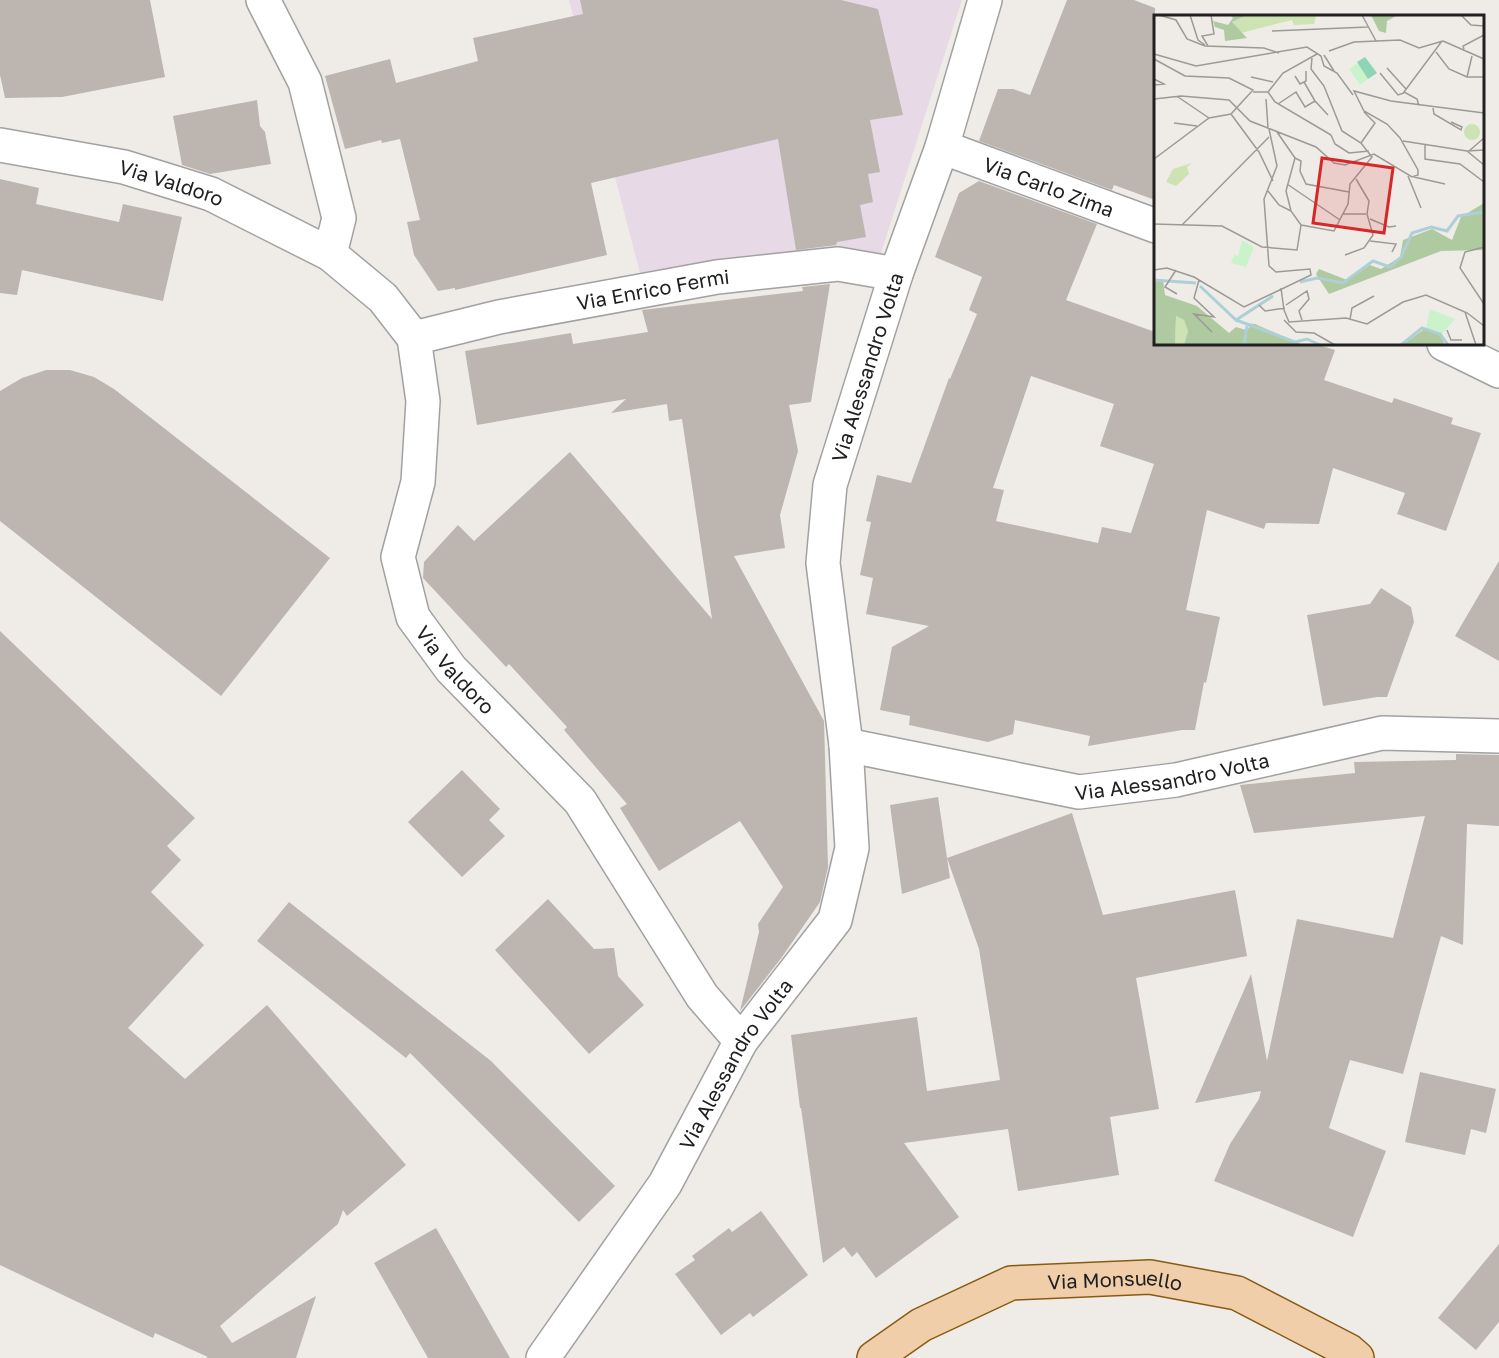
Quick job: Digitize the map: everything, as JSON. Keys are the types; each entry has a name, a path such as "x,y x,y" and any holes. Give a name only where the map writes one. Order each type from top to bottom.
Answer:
{"main road":[{"name":"Via Monsuello","path":"873,1358 921,1325 1011,1283 1150,1277 1237,1293 1349,1351 1357,1358"}],"street":[{"path":"263,0 305,82 339,218 330,254"},
{"name":"Via Alessandro Volta","path":"543,1358 665,1184 741,1041 835,920 852,848 846,745 823,563 830,485 896,274 942,147 985,0"},
{"name":"Via Valdoro","path":"0,145 124,167 211,194 330,254 383,298 414,338 423,401 418,482 398,557 413,617 451,669 580,801 702,996 741,1041"},
{"name":"Via Carlo Zima","path":"942,147 1154,226"},
{"name":"Via Enrico Fermi","path":"414,338 499,318 717,277 838,264 896,274"},
{"path":"1446,345 1499,371"},
{"name":"Via Alessandro Volta","path":"846,745 1079,792 1176,780 1383,733 1499,736"}],"shaded area":[{"path":"569,0 962,0 881,253 641,277"}],"building":[{"path":"0,0 150,0 165,77 62,97 5,98 0,75"},
{"path":"580,0 841,0 878,9 903,115 870,120 880,172 868,174 873,202 860,205 866,237 837,242 836,245 796,250 778,139 591,183 607,255 455,290 455,288 438,291 414,255 407,222 420,220 400,139 382,143 381,140 345,149 325,76 390,59 396,83 478,61 473,38 583,14"},
{"path":"1067,0 1134,0 1155,8 1154,200 1114,185 1112,190 979,141 998,89 1013,89 1030,95"},
{"path":"257,100 260,126 265,132 271,164 210,174 182,165 173,116"},
{"path":"0,179 39,188 36,204 119,222 123,204 182,217 163,301 22,270 17,295 0,293"},
{"path":"979,181 1097,224 1066,300 1154,332 1154,345 1318,345 1335,350 1324,380 1392,403 1394,398 1453,418 1451,424 1481,433 1446,531 1397,514 1405,493 1333,468 1319,524 1266,523 1264,529 1207,510 1186,610 1220,617 1195,730 1182,730 1088,746 1090,736 1015,720 1013,734 988,742 909,725 910,716 880,710 892,647 929,626 866,614 873,578 860,575 871,522 866,521 877,475 911,483 949,378 977,314 969,310 982,277 935,257 959,193","holes":["1031,376 1114,404 1100,446 1154,464 1131,533 1102,527 1098,543 996,521 1004,490 993,488"]},
{"path":"830,284 811,402 789,405 798,451 780,515 785,548 734,556 824,721 828,867 820,902 782,957 740,1011 759,932 758,924 783,887 740,821 659,871 620,808 627,804 564,730 567,727 509,664 506,667 423,578 424,562 458,525 474,541 570,452 712,619 682,419 669,421 667,404 611,413 626,399 477,425 465,351 571,333 573,344 648,332 642,310 803,291 802,287"},
{"path":"46,370 70,370 94,377 114,389 330,558 221,696 0,521 0,391 22,378"},
{"path":"1499,561 1499,661 1455,636"},
{"path":"1381,588 1411,607 1414,622 1387,697 1323,706 1307,615 1370,604"},
{"path":"0,631 195,818 167,846 181,860 151,892 204,945 128,1028 185,1079 267,1005 406,1165 347,1216 343,1210 338,1224 220,1326 232,1343 316,1296 296,1358 205,1358 208,1357 155,1333 153,1338 0,1265"},
{"path":"1456,754 1499,755 1499,826 1467,824 1463,945 1441,936 1403,1074 1350,1060 1329,1128 1386,1151 1353,1237 1214,1181 1230,1144 1259,1099 1261,1091 1195,1103 1251,974 1267,1061 1297,919 1393,938 1425,816 1254,833 1240,785 1355,773 1354,762 1456,760"},
{"path":"462,770 500,809 489,820 505,836 462,877 408,822"},
{"path":"938,797 950,878 902,894 890,805"},
{"path":"1072,813 1103,915 1235,890 1247,956 1136,978 1159,1109 1110,1117 1119,1175 1018,1191 1008,1129 904,1143 959,1217 876,1278 857,1252 852,1257 844,1247 823,1263 791,1035 917,1017 927,1091 1000,1080 979,949 947,858"},
{"path":"548,899 594,949 614,948 618,976 644,1005 589,1054 495,950"},
{"path":"289,902 491,1061 615,1186 579,1222 410,1053 406,1058 257,941"},
{"path":"1420,1072 1496,1089 1486,1133 1471,1129 1465,1155 1405,1142"},
{"path":"761,1211 808,1275 753,1317 750,1313 721,1335 675,1274 695,1260 692,1256 729,1228 732,1232"},
{"path":"436,1228 510,1358 428,1358 374,1263"},
{"path":"1499,1244 1499,1322 1476,1350 1438,1318"}]}
